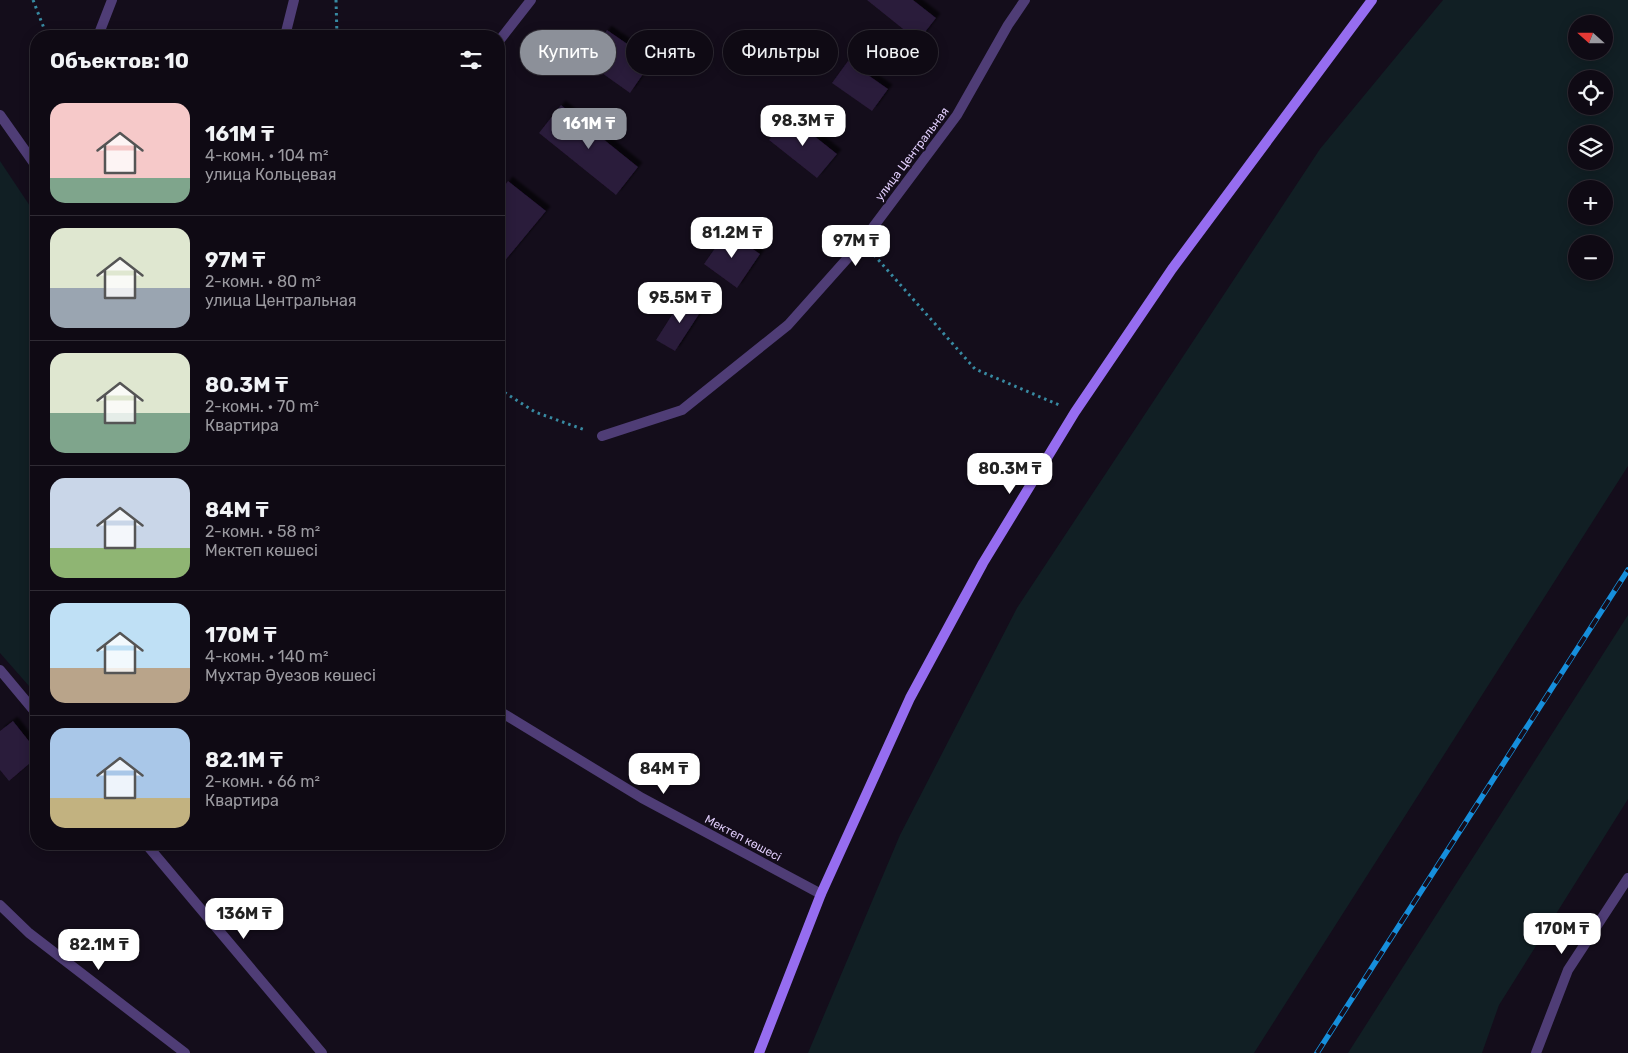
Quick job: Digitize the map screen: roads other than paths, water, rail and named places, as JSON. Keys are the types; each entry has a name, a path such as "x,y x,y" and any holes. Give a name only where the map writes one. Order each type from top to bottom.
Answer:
{"main road":[{"path":"759,1053 821,894 910,698 984,563 1075,412 1172,268 1372,0"}],"street":[{"path":"100,30 112,0"},
{"path":"286,30 294,0"},
{"path":"505,33 531,0"},
{"name":"улица Центральная","path":"602,436 682,410 788,325 862,242 957,115 1008,25 1025,0"},
{"path":"0,115 30,154"},
{"path":"0,670 30,706"},
{"name":"Мектеп көшесі","path":"505,715 642,798 821,894"},
{"path":"151,850 322,1053"},
{"path":"1536,1053 1568,970 1628,878"},
{"path":"0,905 29,933 185,1053"}],"railway":[{"path":"1317,1053 1628,570"}]}
